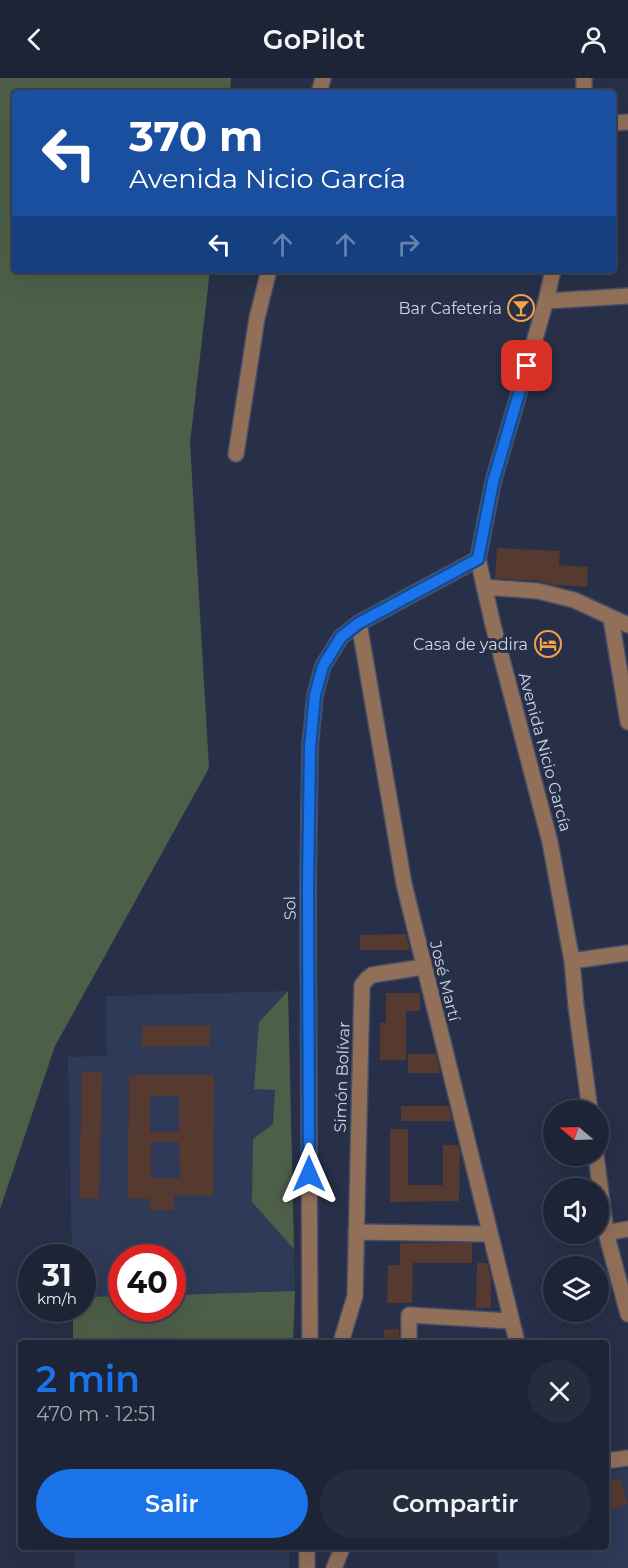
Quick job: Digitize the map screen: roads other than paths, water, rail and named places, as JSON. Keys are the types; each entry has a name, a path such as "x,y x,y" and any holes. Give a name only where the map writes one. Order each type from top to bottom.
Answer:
{"street":[{"path":"236,454 257,318 268,273"},
{"name":"Avenida Nicio García","path":"552,273 493,482 478,559 483,587 550,842 572,961 589,1100"},
{"path":"546,301 628,296"},
{"name":"Sol","path":"310,1340 308,889 310,747 315,695 323,666 341,637 359,623 478,559"},
{"path":"483,587 538,591 574,600 628,626"},
{"path":"611,618 628,722"},
{"name":"José Martí","path":"359,623 404,884 516,1340"},
{"path":"572,961 628,952"},
{"name":"Simón Bolívar","path":"342,1340 355,1296 362,985 372,975 423,967"},
{"path":"609,1232 628,1229"},
{"path":"356,1232 490,1234"},
{"path":"609,1244 628,1314"},
{"path":"409,1340 409,1314 511,1321"},
{"path":"609,1461 628,1458"},
{"path":"307,1550 307,1568"},
{"path":"334,1568 341,1550"}],"place":[{"name":"Bar Cafetería","path":"521,308"},
{"name":"Casa de yadira","path":"548,644"}]}
